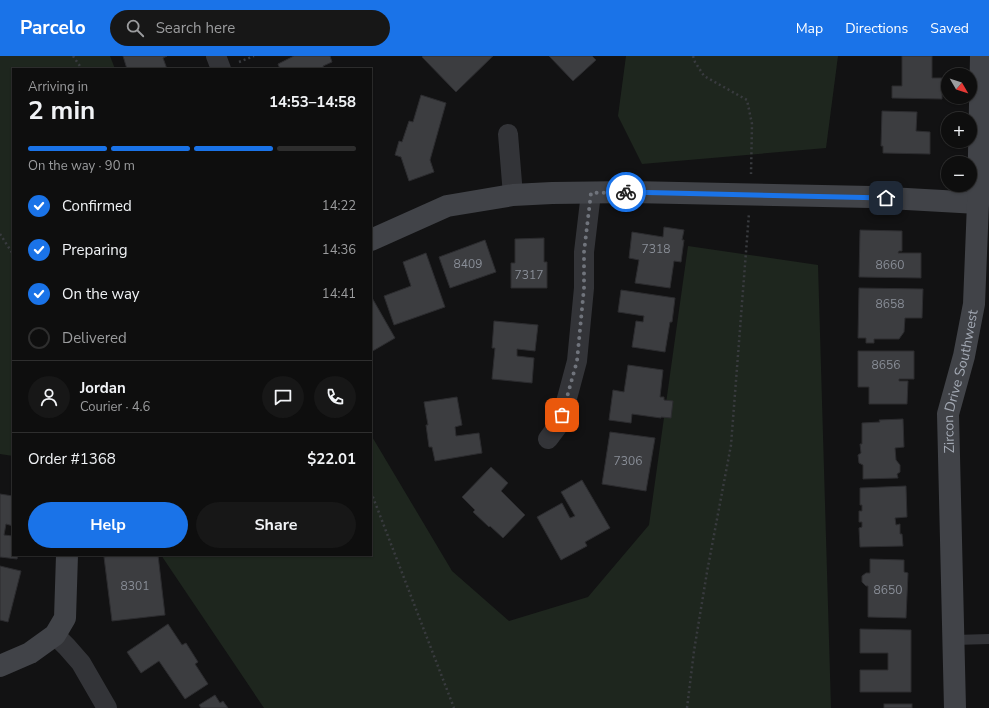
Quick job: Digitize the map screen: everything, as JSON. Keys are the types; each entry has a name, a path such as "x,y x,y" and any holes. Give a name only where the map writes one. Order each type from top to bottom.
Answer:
{"street":[{"path":"216,56 221,68"},
{"name":"Zircon Drive Southwest","path":"955,708 948,414 964,356 974,304 983,203 981,56"},
{"path":"508,134 514,195"},
{"path":"548,439 557,427 566,402 577,361 584,288 584,252 591,193"},
{"path":"372,240 447,206 514,195 591,193 871,197 983,203"},
{"path":"0,666 30,653 55,635 65,618 66,556"},
{"path":"55,635 67,646 81,663 107,708"}],"lane":[{"path":"954,640 989,639"}],"path":[{"path":"73,56 81,68"},
{"path":"687,708 694,651 707,572 731,444 749,234 752,124 747,100 704,76 695,62 694,56"},
{"path":"0,234 12,252"},
{"path":"372,495 444,687 454,708"}],"shaded area":[{"path":"0,56 110,56 115,68 12,68 12,456 0,454"},
{"path":"626,56 838,56 826,148 642,164 618,116"},
{"path":"688,246 818,265 831,708 264,708 162,556 372,556 372,437 452,571 509,621 588,597 649,525"}],"building":[{"path":"123,56 167,56 163,58 167,68 127,68"},
{"path":"294,56 330,56 332,62 323,66 324,68 280,68 278,64"},
{"path":"493,56 456,92 422,57"},
{"path":"549,56 592,56 596,60 573,81"},
{"path":"902,56 932,56 932,78 941,78 941,99 892,98 892,86 902,86"},
{"path":"421,95 446,103 430,160 434,172 409,181 401,157 395,155 399,141 402,142 409,121 413,122"},
{"path":"882,111 917,112 916,131 930,132 930,154 883,153 883,146 881,146"},
{"path":"664,227 684,230 681,262 674,261 670,288 635,283 639,260 629,258 632,232 663,237"},
{"path":"860,230 902,231 902,251 899,251 898,253 921,253 921,278 859,277"},
{"path":"544,238 544,262 547,262 547,288 511,288 511,263 515,263 515,239"},
{"path":"485,240 496,272 450,288 439,257"},
{"path":"426,253 445,307 394,325 384,296 411,286 403,262"},
{"path":"859,288 923,289 922,318 905,318 904,332 899,339 874,339 874,343 866,343 866,338 858,338"},
{"path":"621,290 675,298 672,322 670,322 665,352 632,347 636,321 643,322 644,316 618,312"},
{"path":"372,298 395,338 372,351"},
{"path":"494,321 538,325 535,351 517,349 517,356 534,358 532,383 492,379 495,348 492,348"},
{"path":"858,351 914,351 914,379 899,379 899,381 908,381 907,404 869,404 869,387 858,387"},
{"path":"628,365 663,370 660,397 664,397 664,400 673,401 671,418 632,414 631,423 609,420 613,390 624,392"},
{"path":"457,397 462,425 455,427 456,436 479,433 482,453 435,461 432,447 429,447 426,425 428,425 424,402"},
{"path":"903,419 904,447 895,448 896,460 900,465 900,472 897,474 898,478 863,479 863,465 859,463 858,455 861,453 860,444 862,444 862,423 880,422 879,420"},
{"path":"610,432 655,438 646,491 602,484"},
{"path":"491,467 508,483 501,491 525,515 503,538 473,512 475,510 462,497"},
{"path":"582,480 610,528 585,542 587,546 561,560 537,517 562,503 570,518 575,516 561,492"},
{"path":"906,486 907,517 895,518 896,525 900,524 900,534 902,534 903,546 860,547 859,528 862,527 862,522 859,522 859,511 862,511 862,505 860,505 860,488"},
{"path":"0,494 12,496 12,526 6,524 4,535 12,536 12,556 18,556 17,559 0,557"},
{"path":"158,556 165,615 112,621 104,557"},
{"path":"870,559 904,560 904,572 908,573 906,618 868,617 868,586 862,582 862,576 866,573 870,573"},
{"path":"0,566 21,571 8,622 0,620"},
{"path":"168,624 182,645 186,643 198,662 195,664 208,684 185,699 159,661 141,673 127,652"},
{"path":"860,629 911,630 911,692 860,692 860,670 888,670 888,653 860,653"},
{"path":"215,695 220,703 223,701 228,708 201,708 199,705"},
{"path":"884,704 912,704 912,708 884,708"}],"way so far":[{"path":"562,415 577,361 584,288 584,252 591,193 626,192"}],"route":[{"path":"626,192 886,198"}]}
